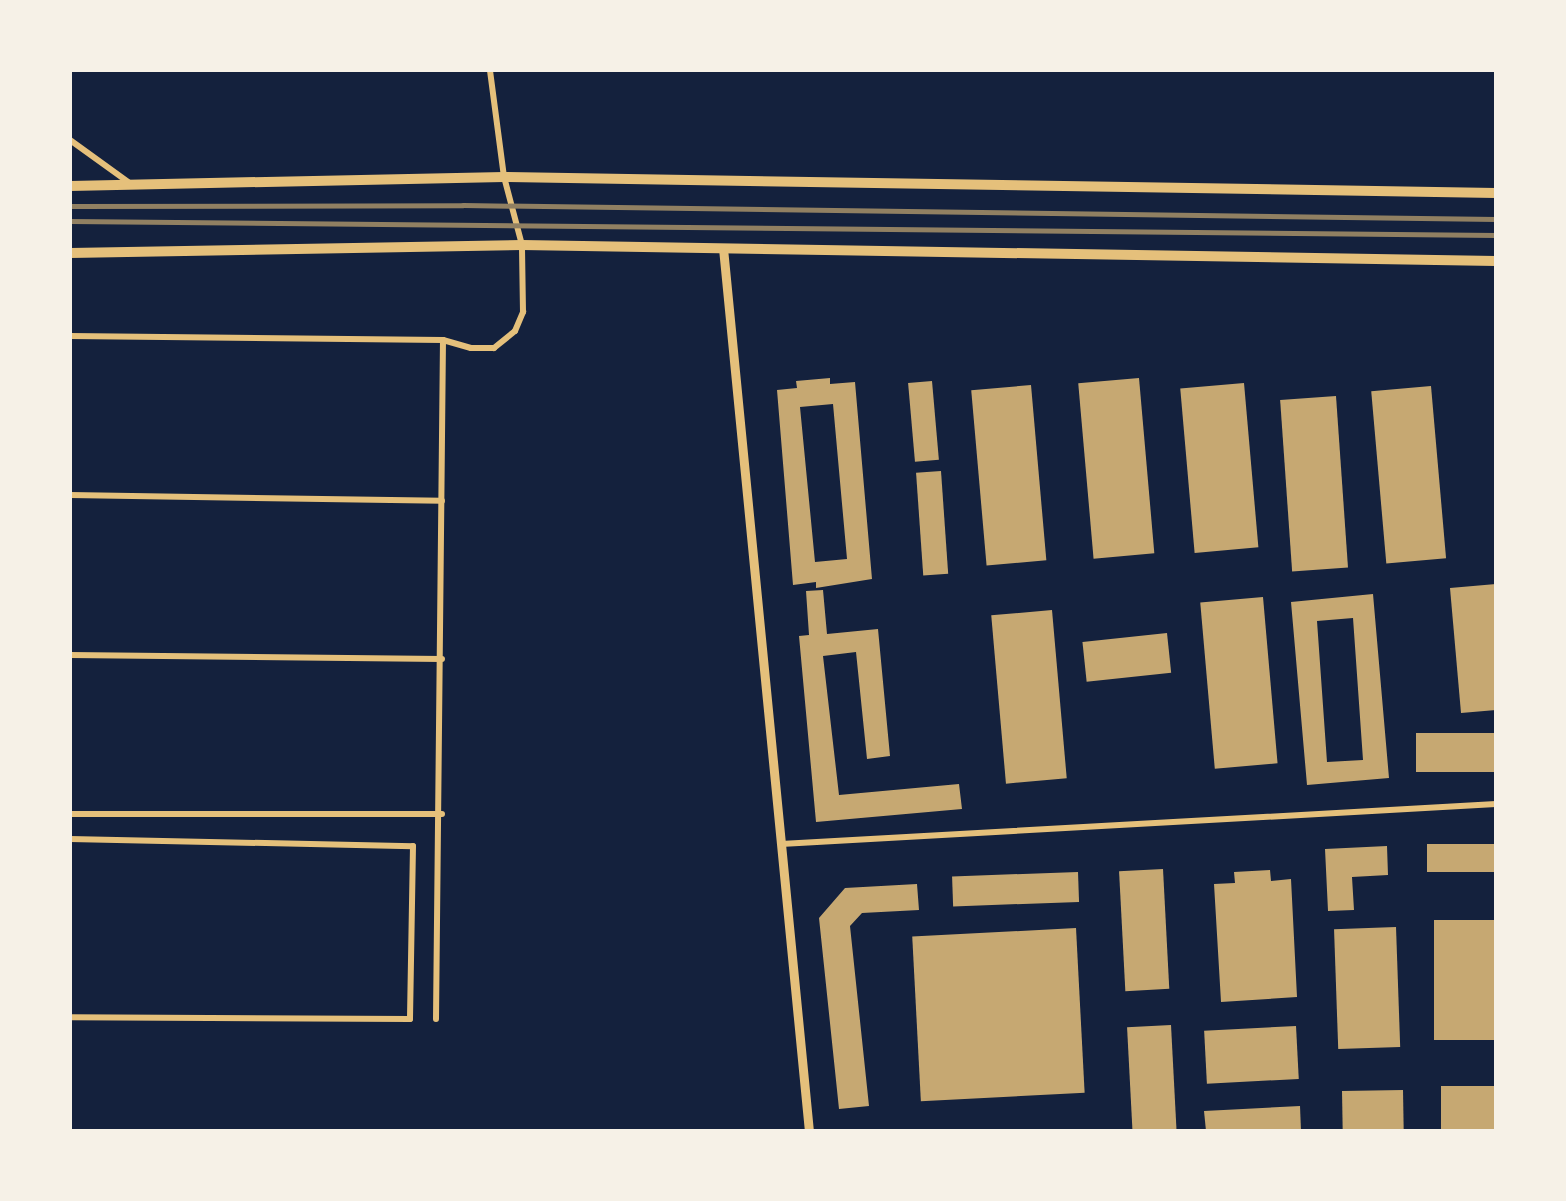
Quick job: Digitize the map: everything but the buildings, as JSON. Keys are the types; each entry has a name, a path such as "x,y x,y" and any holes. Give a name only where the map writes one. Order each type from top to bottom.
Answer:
{"main road":[{"path":"70,186 504,177 1496,193"},
{"path":"1450,192 1496,185"},
{"path":"70,253 522,245 1496,263"}],"street":[{"path":"70,336 443,340 471,348 494,348 514,332 523,312 522,245 504,177 490,70"},
{"path":"70,140 132,184"},
{"path":"723,248 809,1131"},
{"path":"436,1019 442,814 443,340"},
{"path":"70,495 442,501"},
{"path":"70,655 442,659"},
{"path":"781,844 1496,804"},
{"path":"70,814 442,814"},
{"path":"70,840 413,846 410,1019 70,1016"}],"railway":[{"path":"70,206 463,205 1496,219"},
{"path":"70,221 1496,235"}]}
